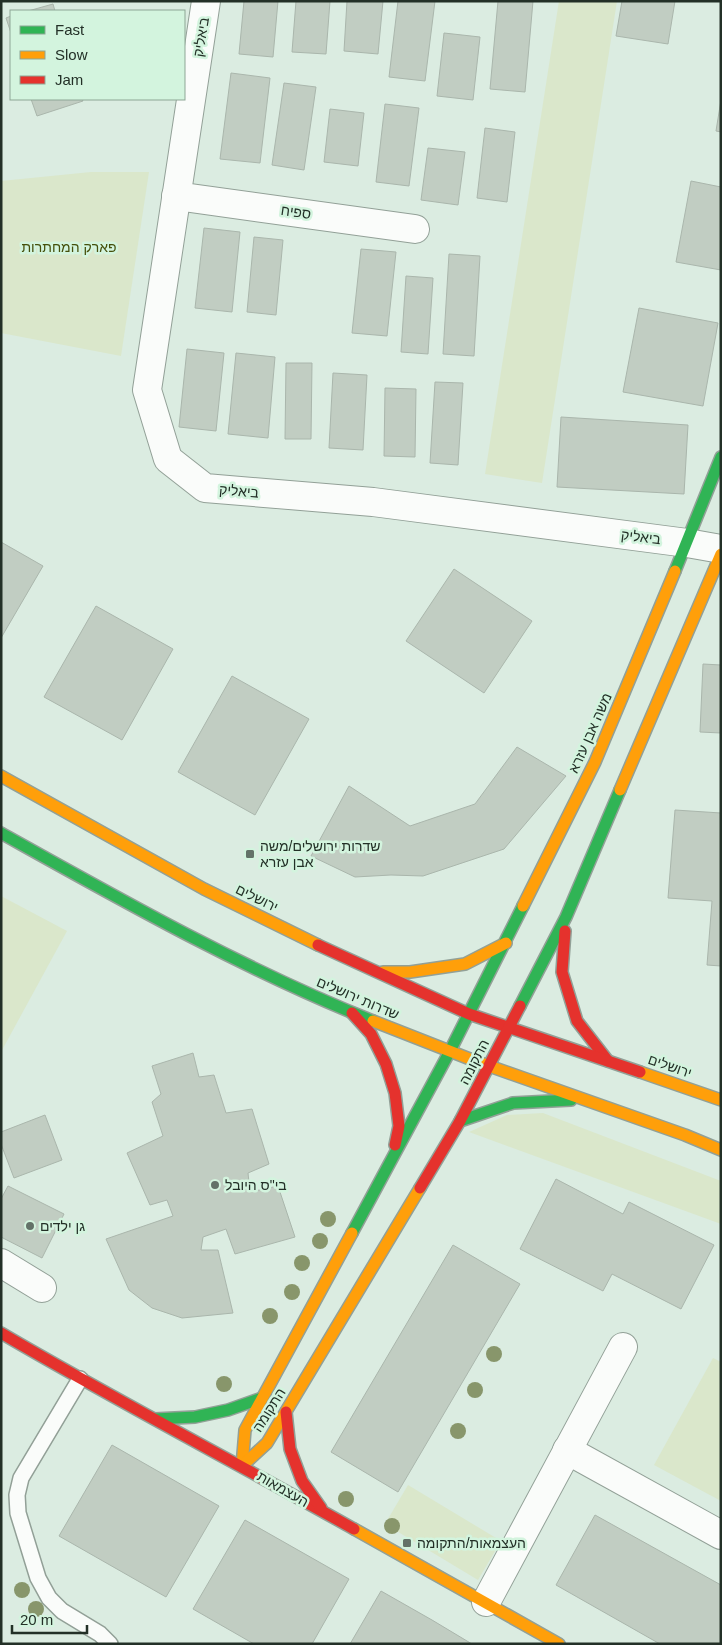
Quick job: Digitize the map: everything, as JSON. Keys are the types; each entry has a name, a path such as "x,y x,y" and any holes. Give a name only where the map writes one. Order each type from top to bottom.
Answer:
{"street":[{"name":"ביאליק","path":"206,1 147,390 168,459 206,488 374,502 721,549"},
{"name":"ספיח","path":"176,196 415,229"},
{"name":"משה אבן עזרא","path":"469,1014 595,762 721,457"},
{"path":"608,1061 509,1028 566,917 721,554"},
{"name":"ירושלים","path":"1,776 204,888 375,972 469,1014 509,1028"},
{"name":"שדרות ירושלים","path":"1,833 268,976 450,1052 685,1135 721,1150"},
{"path":"566,917 562,972 568,993 577,1021 608,1061"},
{"path":"375,972 410,972 466,964 506,943"},
{"path":"352,1012 371,1034 386,1064 395,1093 399,1126 393,1156"},
{"name":"התקומה","path":"242,1466 244,1430 469,1014"},
{"name":"התקומה","path":"242,1466 267,1443 286,1412 460,1121 509,1028"},
{"name":"ירושלים","path":"608,1061 721,1100"},
{"path":"460,1121 495,1108 513,1104 583,1100"},
{"path":"1,1263 42,1288"},
{"name":"העצמאות","path":"1,1333 80,1379 242,1466 560,1644"},
{"path":"486,1602 623,1347"},
{"path":"155,1420 228,1410 262,1398"},
{"path":"286,1412 290,1449 302,1481 325,1513"},
{"path":"567,1450 721,1535"}],"lane":[{"path":"80,1379 21,1478 17,1495 18,1513 38,1578 49,1598 62,1611 100,1634 110,1644"}],"green space":[{"path":"559,1 617,1 542,483 485,474"},
{"name":"פארק המחתרות","path":"91,172 149,172 121,356 1,333 1,181"},
{"path":"1,896 67,931 1,1052"},
{"path":"543,1113 721,1181 721,1224 469,1132 507,1115"},
{"path":"713,1358 721,1362 721,1501 654,1465"},
{"path":"408,1485 501,1541 478,1580 385,1524"}],"building":[{"path":"244,1 278,1 273,57 239,54"},
{"path":"296,1 330,1 326,54 292,52"},
{"path":"347,1 383,1 378,54 344,51"},
{"path":"398,1 435,1 425,81 389,77"},
{"path":"498,1 533,1 525,92 490,89"},
{"path":"622,1 675,1 668,44 616,36"},
{"path":"53,4 55,10 32,10"},
{"path":"10,16 10,30 6,18"},
{"path":"444,33 480,37 473,100 437,96"},
{"path":"231,73 270,78 260,163 220,159"},
{"path":"284,83 316,87 304,170 272,165"},
{"path":"31,100 83,101 37,116"},
{"path":"721,100 721,132 716,131"},
{"path":"385,104 419,108 409,186 376,182"},
{"path":"330,109 364,113 358,166 324,162"},
{"path":"485,128 515,132 507,202 477,198"},
{"path":"428,148 465,152 458,205 421,200"},
{"path":"691,181 721,187 721,270 676,262"},
{"path":"204,228 240,232 232,312 195,308"},
{"path":"254,237 283,240 276,315 247,312"},
{"path":"361,249 396,252 387,336 352,333"},
{"path":"449,254 480,256 474,356 443,354"},
{"path":"406,276 433,278 428,354 401,352"},
{"path":"639,308 718,323 703,406 623,392"},
{"path":"187,349 224,353 216,431 179,427"},
{"path":"236,353 275,357 268,438 228,434"},
{"path":"286,363 312,363 311,439 285,439"},
{"path":"333,373 367,375 363,450 329,448"},
{"path":"435,382 463,383 458,465 430,463"},
{"path":"385,388 416,389 415,457 384,456"},
{"path":"561,417 688,425 684,494 557,487"},
{"path":"1,542 43,566 1,638"},
{"path":"454,569 532,621 484,693 406,641"},
{"path":"96,606 173,649 122,740 44,697"},
{"path":"703,664 721,665 721,733 700,732"},
{"path":"232,676 309,719 255,815 178,772"},
{"path":"517,747 566,776 504,849 423,876 355,877 311,856 349,786 410,826 475,804"},
{"path":"675,810 721,813 721,966 707,965 712,901 668,898"},
{"path":"193,1053 199,1077 214,1075 226,1113 252,1109 269,1164 248,1173 250,1192 278,1186 295,1237 235,1254 226,1229 203,1237 201,1250 218,1250 233,1313 182,1318 152,1308 129,1290 106,1239 173,1216 167,1200 150,1205 127,1153 163,1136 152,1102 161,1094 152,1066"},
{"path":"45,1115 62,1160 14,1178 1,1144 1,1132"},
{"path":"556,1179 623,1214 629,1202 714,1245 681,1309 612,1274 603,1291 520,1249"},
{"name":"גן ילדים","path":"8,1186 64,1214 42,1258 1,1237 1,1199"},
{"path":"453,1245 520,1284 398,1492 331,1452"},
{"path":"112,1445 219,1506 166,1597 59,1536"},
{"path":"595,1515 721,1585 721,1644 660,1644 556,1585"},
{"path":"245,1520 349,1579 312,1644 254,1644 193,1609"},
{"path":"381,1591 432,1620 472,1644 350,1644"}],"traffic: fast":[{"path":"675,571 721,457"},
{"path":"520,1006 566,917 620,790"},
{"path":"1,833 138,909 230,957 373,1021"},
{"path":"352,1233 450,1051 523,906"},
{"path":"460,1121 513,1103 571,1100"},
{"path":"155,1419 195,1417 228,1410 262,1398"}],"traffic: slow":[{"path":"620,790 721,554"},
{"path":"523,906 595,762 675,571"},
{"path":"1,776 204,889 318,945"},
{"path":"383,972 410,972 465,964 506,943"},
{"path":"373,1021 475,1061 685,1135 721,1150"},
{"path":"640,1072 721,1100"},
{"path":"242,1466 267,1443 420,1188"},
{"path":"242,1466 245,1430 352,1233"},
{"path":"354,1529 559,1644"}],"traffic: jam":[{"path":"565,931 562,972 577,1021 608,1061"},
{"path":"318,945 469,1014 640,1072"},
{"path":"420,1188 460,1121 520,1006"},
{"path":"352,1013 371,1034 386,1064 395,1093 399,1126 395,1145"},
{"path":"1,1333 354,1529"},
{"path":"286,1412 290,1449 302,1481 321,1508"}],"place":[{"name":"שדרות ירושלים/משה אבן עזרא","path":"250,854"},
{"name":"בי\"ס היובל","path":"215,1185"},
{"name":"גן ילדים","path":"30,1226"},
{"name":"העצמאות/התקומה","path":"407,1543"}]}
